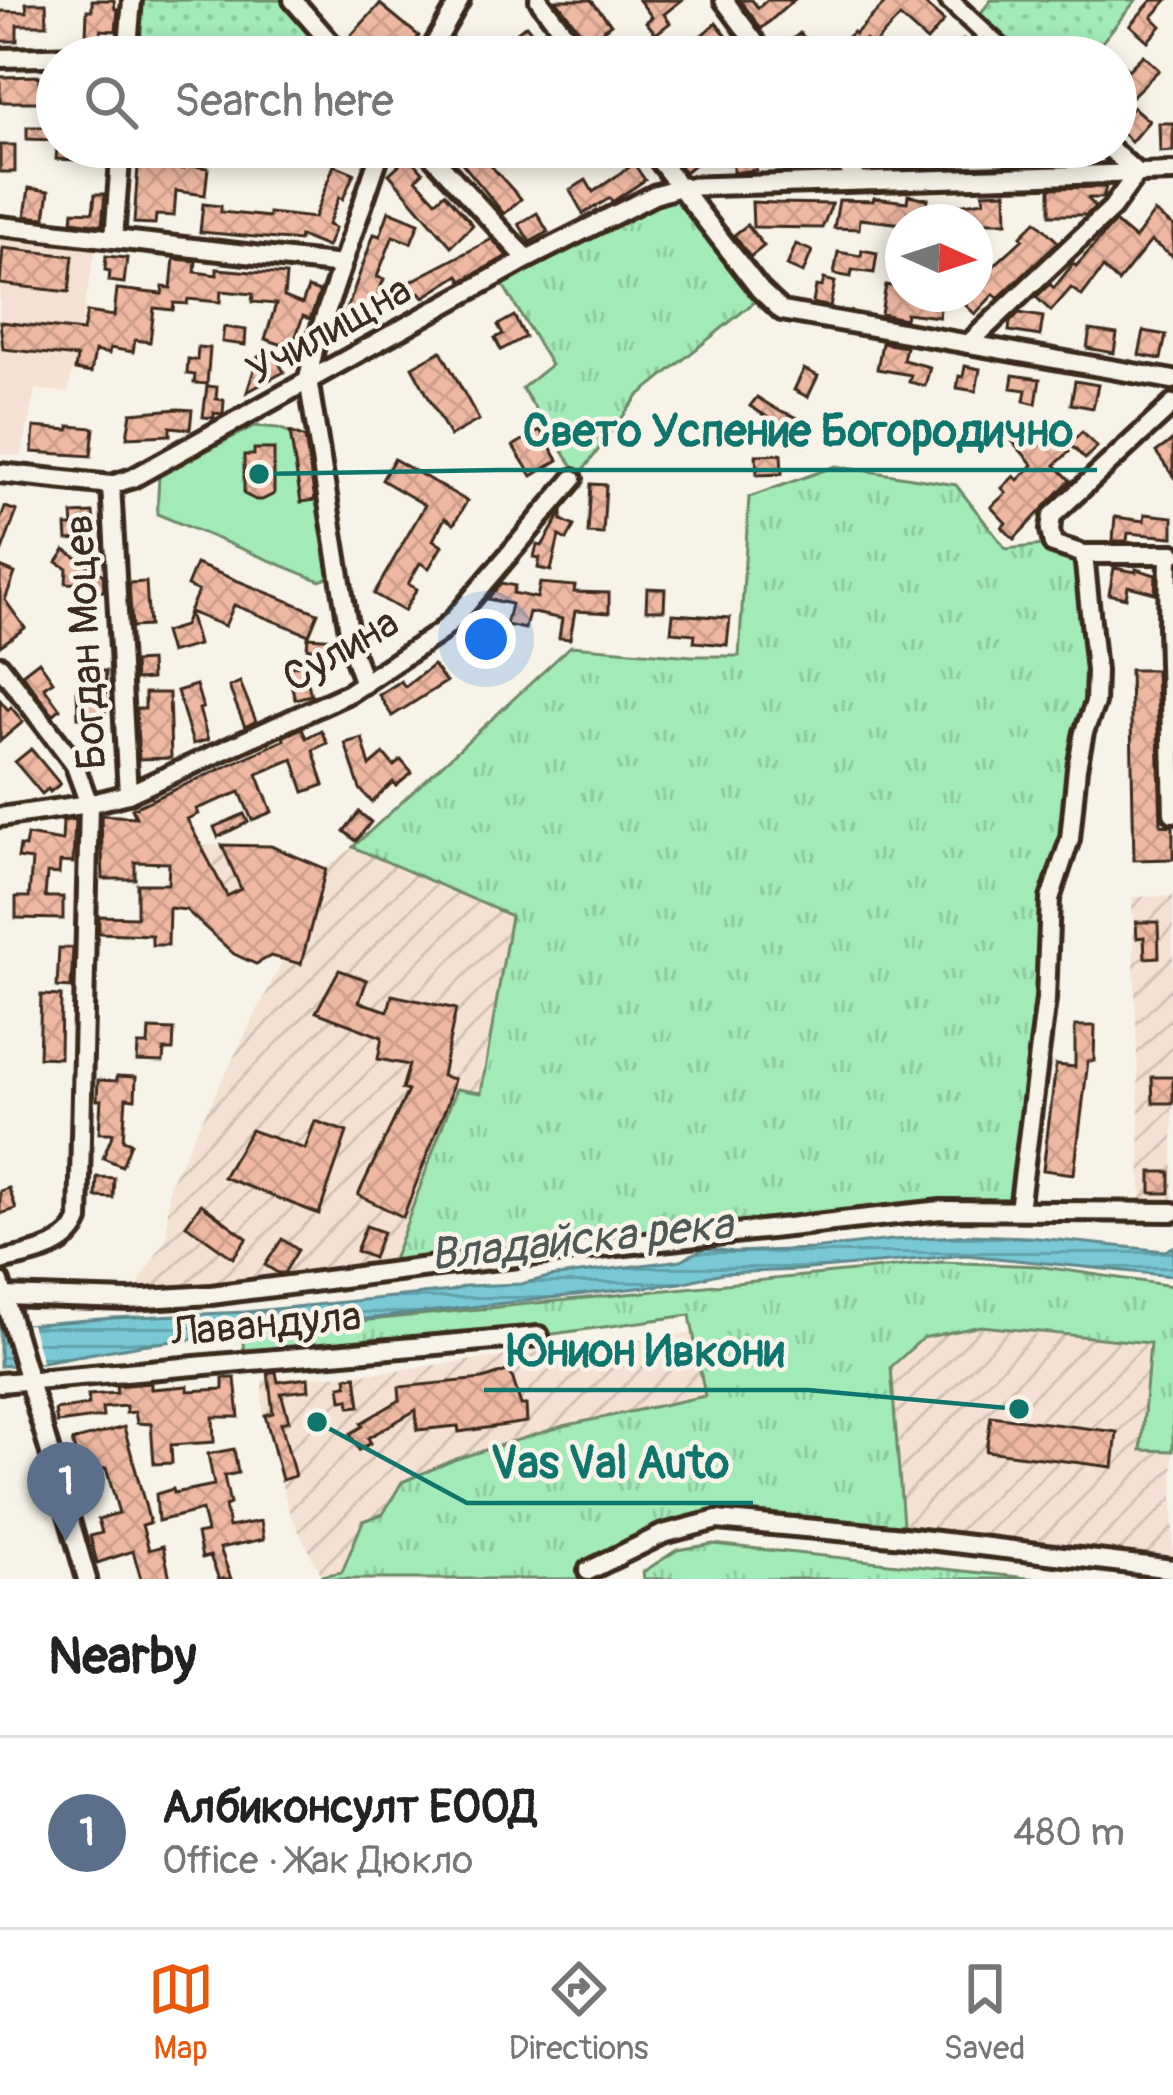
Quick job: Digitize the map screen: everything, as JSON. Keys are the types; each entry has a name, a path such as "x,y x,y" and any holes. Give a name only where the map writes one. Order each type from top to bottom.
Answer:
{"street":[{"path":"129,36 132,0"},
{"path":"293,0 325,36"},
{"path":"439,36 460,0"},
{"path":"538,0 565,36"},
{"path":"724,0 751,36"},
{"path":"949,0 988,36"},
{"path":"0,58 36,57"},
{"path":"114,238 119,168"},
{"path":"364,684 352,650 308,379 375,168"},
{"path":"443,168 527,259"},
{"path":"666,168 760,290 782,311 1173,380"},
{"path":"848,168 858,181"},
{"path":"1131,168 1137,173"},
{"path":"680,187 1173,172"},
{"path":"968,344 1112,208 1137,173"},
{"name":"Училищна","path":"111,485 133,478 527,259 680,187"},
{"path":"0,226 342,265"},
{"path":"1173,404 1052,516 1050,530 1053,544 1084,554 1171,554 1173,813"},
{"path":"0,473 111,485"},
{"name":"Сулина","path":"0,817 128,794 349,693 454,619 574,479"},
{"name":"Богдан Моцев","path":"111,485 128,794"},
{"path":"1018,1210 1046,999 1050,898 1070,839 1077,767 1095,703 1084,554"},
{"path":"0,666 74,763 89,804 79,1220 74,1232 46,1250 0,1261"},
{"path":"87,1579 1,1290 128,1300 211,1295 941,1210 1173,1212"},
{"name":"Лавандула","path":"0,1383 27,1371 539,1336"},
{"path":"588,1571 663,1534 717,1520 1173,1569"}],"shaded area":[{"path":"0,236 96,247 68,393 35,389 22,456 0,454"},
{"path":"205,845 271,846 326,869 353,847 511,915 481,1094 456,1090 388,1274 129,1300 167,1236 169,1185 283,960 271,956 256,964 234,954 186,910 185,859"},
{"path":"1173,896 1173,1212 1142,1212 1132,897"},
{"path":"981,1326 1150,1343 1141,1450 1173,1451 1173,1569 904,1537 891,1367 923,1338"},
{"path":"693,1333 706,1396 563,1426 456,1459 403,1482 383,1514 363,1522 342,1573 322,1576 289,1512 263,1413 262,1380 379,1372"}],"green space":[{"path":"132,0 293,0 317,27 308,36 129,36"},
{"path":"991,0 1136,0 1107,36 987,36 973,23"},
{"path":"680,187 760,290 752,304 638,396 579,476 522,388 551,365 497,275"},
{"path":"254,426 278,428 308,439 330,577 320,581 157,514 159,476"},
{"path":"836,466 956,485 1006,549 1053,544 1084,554 1096,671 1059,869 1019,1210 388,1274 456,1089 481,1093 511,916 353,847 571,646 739,656 749,497"},
{"path":"942,1262 1037,1266 1173,1286 1173,1451 1141,1450 1150,1343 981,1326 923,1338 891,1367 904,1537 717,1520 588,1571 581,1579 323,1579 342,1572 363,1521 383,1514 402,1482 456,1459 563,1426 705,1396 690,1315 539,1336 245,1361 242,1333"},
{"path":"713,1544 1037,1579 644,1579 643,1572 677,1550"}],"water":[{"path":"970,1235 1165,1251 1173,1247 1173,1276 966,1255 722,1273 681,1283 141,1345 0,1366 0,1327 245,1312 465,1286 521,1284 681,1260 705,1248 734,1252 812,1249"}],"pier":[{"path":"31,1324 42,1362 10,1365 0,1327"}],"building":[{"path":"92,0 114,0 116,31 86,36 87,10 92,10"},
{"path":"556,0 591,0 611,24 596,36 583,36"},
{"path":"639,0 682,0 664,14 670,23 656,34 646,22 652,17"},
{"path":"740,0 752,0 758,8 767,0 794,0 761,29"},
{"path":"888,0 920,0 944,21 931,36 921,36 900,17 882,36 849,36"},
{"path":"1152,0 1167,0 1152,17 1161,26 1148,41 1130,25"},
{"path":"26,3 46,3 47,25 17,25 17,41 0,41 0,11 27,12"},
{"path":"380,4 419,36 351,36"},
{"path":"716,23 727,36 701,36"},
{"path":"526,25 535,36 512,36"},
{"path":"1143,55 1159,70 1137,91 1137,61"},
{"path":"36,76 36,102 0,102 0,77"},
{"path":"1137,110 1149,121 1137,135"},
{"path":"1159,123 1173,123 1173,151 1160,152"},
{"path":"27,127 36,127 36,139 27,139"},
{"path":"0,145 15,145 15,172 0,172"},
{"path":"138,168 208,168 205,195 176,191 174,216 156,215 155,224 134,223"},
{"path":"333,168 354,173 328,225 335,228 327,247 300,236 299,241 200,232 203,204 221,206 221,212 314,218"},
{"path":"396,168 420,168 423,172 416,179 436,201 445,193 473,225 451,246 389,174"},
{"path":"466,168 493,168 521,199 504,214"},
{"path":"628,168 637,168 645,180 583,214 570,190 586,180 593,192"},
{"path":"1106,187 1103,198 1088,198 1095,207 1086,215 1050,215 1050,188"},
{"path":"29,188 49,191 45,218 25,216"},
{"path":"1006,192 1007,222 993,222 993,204 964,204 984,201 983,193"},
{"path":"95,194 105,194 102,225 72,221 73,211 93,212"},
{"path":"908,195 928,199 927,204 885,204 885,222 860,219 859,229 834,228 839,200 907,202"},
{"path":"752,202 832,204 822,228 753,227"},
{"path":"389,211 419,223 411,243 393,236 377,277 384,279 372,309 376,311 370,326 363,323 360,330 342,323 374,234 380,236"},
{"path":"1154,212 1173,226 1173,257 1151,241 1118,282 1103,268 1082,296 1071,288 1051,311 1036,297 1050,284 1054,288 1115,222 1135,239"},
{"path":"537,213 548,232 530,242 519,224"},
{"path":"1036,221 1058,242 998,298 993,295 993,266"},
{"path":"747,225 764,246 750,257 734,235"},
{"path":"492,239 507,256 462,281 459,275 424,297 420,292 410,298 402,286"},
{"path":"796,244 812,251 803,273 787,266"},
{"path":"3,248 73,256 69,292 0,284"},
{"path":"862,250 877,253 874,273 834,274 838,252 861,256"},
{"path":"106,256 127,258 124,283 109,281"},
{"path":"174,259 196,261 195,272 217,275 217,269 286,275 284,297 302,304 308,288 320,292 310,319 303,316 292,348 265,339 276,304 252,302 253,294 221,291 220,302 188,299 187,304 174,303 173,310 154,308 150,342 135,340 133,352 95,351 91,373 75,370 77,357 3,349 0,322 83,331 87,312 114,316 117,289 162,294 163,287 171,288"},
{"path":"824,279 835,282 830,307 813,303 816,286 822,287"},
{"path":"885,291 885,312 940,312 939,317 906,313 905,319 881,314"},
{"path":"1019,313 1043,317 1040,336 1009,331"},
{"path":"514,316 525,337 501,350 495,338 503,334 498,325"},
{"path":"224,327 246,330 245,345 222,342"},
{"path":"1090,330 1117,334 1114,353 1087,348"},
{"path":"1144,331 1166,335 1161,359 1139,355"},
{"path":"882,343 906,347 903,360 930,367 925,386 909,382 911,375 877,369"},
{"path":"198,347 210,348 207,384 194,383 195,375 187,374 188,359 197,360"},
{"path":"272,350 284,372 247,392 258,357"},
{"path":"441,351 479,420 450,436 412,367"},
{"path":"965,366 980,369 976,391 957,388"},
{"path":"804,369 818,376 808,397 794,390"},
{"path":"1013,375 1040,379 1036,404 1024,401 1026,390 1011,388"},
{"path":"1075,381 1098,385 1093,408 1071,404"},
{"path":"207,386 217,387 216,399 224,400 223,414 214,413 214,418 203,417"},
{"path":"757,397 813,424 804,446 776,435 780,425 750,406"},
{"path":"192,410 190,429 170,427 170,435 127,437 131,413"},
{"path":"69,426 94,428 91,456 32,452 34,427 69,430"},
{"path":"1049,429 1069,452 1055,465 1070,480 1014,539 991,507 1006,493 1002,488 1014,476 1018,480 1033,465 1012,441 1022,432 1033,444"},
{"path":"540,430 558,460 532,476 513,446"},
{"path":"290,432 305,438 315,500 301,502"},
{"path":"1082,432 1097,447 1085,459 1070,444"},
{"path":"1173,440 1173,476 1156,452"},
{"path":"254,449 274,449 274,494 262,500 244,494 244,455 254,455"},
{"path":"781,454 782,474 757,475 756,455"},
{"path":"394,459 467,501 454,524 445,518 433,540 442,546 429,568 420,563 408,584 417,589 404,611 374,594 425,505 382,480"},
{"path":"591,484 606,485 603,534 588,533"},
{"path":"5,507 17,511 1,553 0,521"},
{"path":"562,512 562,520 574,526 567,540 559,536 551,571 538,568 537,545 542,546"},
{"path":"93,513 95,538 67,540 66,526 73,526 72,514"},
{"path":"1145,514 1173,517 1173,537 1128,533 1127,541 1113,541 1115,517 1144,521"},
{"path":"65,550 103,575 104,591 93,592 92,584 66,583 67,568 57,562"},
{"path":"196,564 318,613 309,635 234,605 225,626 189,612 198,591 187,586"},
{"path":"0,567 15,573 5,600 25,628 0,646"},
{"path":"1114,568 1156,575 1155,593 1128,586 1126,598 1109,594"},
{"path":"146,582 149,626 132,627 129,583"},
{"path":"501,583 515,586 513,593 537,598 540,583 575,586 574,592 609,593 609,613 575,611 570,639 559,638 562,619 529,612 525,629 506,625 511,604 488,599"},
{"path":"647,588 665,589 664,610 646,610"},
{"path":"189,612 198,645 170,653 164,632 184,626"},
{"path":"673,614 730,618 727,645 694,642 695,634 671,632"},
{"path":"308,637 337,639 339,650 307,648"},
{"path":"39,661 53,681 44,687 60,709 53,715 22,674"},
{"path":"150,661 151,679 135,680 134,662"},
{"path":"303,664 311,695 295,699 287,668"},
{"path":"433,665 446,682 392,716 379,695 401,681 405,687"},
{"path":"1130,670 1156,670 1161,825 1173,826 1173,859 1134,860"},
{"path":"89,671 106,671 105,716 78,717 77,688 90,688"},
{"path":"240,682 256,721 245,727 229,687"},
{"path":"196,685 208,740 193,744 177,691"},
{"path":"145,693 169,693 171,758 139,759 136,709 145,709"},
{"path":"0,700 23,722 0,741"},
{"path":"302,728 306,738 321,730 327,743 313,750 324,785 304,792 293,759 257,774 272,812 252,820 240,792 196,809 198,814 187,819 227,896 241,889 222,845 271,846 326,869 301,964 271,956 256,964 234,954 186,910 169,908 168,945 152,945 152,935 99,933 99,916 137,917 137,884 168,884 169,863 135,862 135,879 103,879 101,815 136,817 132,809"},
{"path":"362,738 370,766 384,754 394,766 401,760 412,773 396,786 393,782 372,802 360,789 345,743"},
{"path":"31,749 60,784 50,792 42,794 15,762"},
{"path":"359,812 371,822 356,841 344,831"},
{"path":"244,814 248,822 218,837 214,827"},
{"path":"75,819 73,863 60,862 59,874 47,873 45,897 63,897 63,919 16,918 16,897 29,897 32,860 18,858 20,846 25,847 27,835 62,841 63,821"},
{"path":"1136,922 1158,922 1159,957 1145,958 1144,937 1137,938"},
{"path":"59,948 73,948 71,988 57,987"},
{"path":"339,970 367,980 359,1002 388,1011 392,995 456,1009 442,1076 454,1079 403,1217 358,1195 408,1091 402,1089 409,1065 378,1059 382,1037 316,1012"},
{"path":"41,995 61,996 60,1058 39,1057"},
{"path":"1075,1026 1095,1026 1094,1061 1088,1061 1074,1174 1043,1170 1056,1065 1075,1067"},
{"path":"149,1029 174,1030 173,1050 164,1050 163,1062 137,1061 138,1045 148,1045"},
{"path":"117,1076 136,1077 135,1099 126,1098 123,1140 131,1143 122,1166 103,1158 113,1133 99,1133 101,1100 97,1100 98,1080 117,1081"},
{"path":"1152,1077 1173,1077 1173,1103 1153,1103"},
{"path":"315,1121 347,1132 319,1214 223,1177 251,1130 305,1149"},
{"path":"1151,1172 1170,1172 1170,1193 1151,1193"},
{"path":"97,1177 114,1178 113,1198 96,1197"},
{"path":"9,1188 16,1209 0,1214 0,1191"},
{"path":"201,1204 247,1238 233,1258 186,1225"},
{"path":"366,1226 383,1232 373,1258 356,1251"},
{"path":"282,1239 298,1250 284,1273 278,1273 265,1265"},
{"path":"510,1370 521,1405 526,1405 527,1422 459,1432 458,1426 417,1430 416,1410 368,1438 371,1443 359,1450 350,1434 400,1400 399,1387 483,1379"},
{"path":"268,1372 276,1372 278,1382 308,1378 309,1390 281,1393 289,1421 281,1423 295,1476 282,1480 265,1415 273,1413"},
{"path":"356,1376 360,1406 350,1407 349,1399 342,1400 340,1386 347,1385 346,1377"},
{"path":"223,1378 235,1378 239,1417 213,1417 214,1442 171,1445 172,1463 154,1464 151,1424 137,1423 135,1412 126,1413 126,1406 102,1408 103,1417 57,1423 55,1410 89,1405 88,1395 117,1393 116,1386 151,1383 151,1389 223,1389"},
{"path":"991,1416 1117,1432 1113,1467 986,1451"},
{"path":"124,1427 150,1523 142,1525 149,1550 163,1546 170,1579 141,1579 133,1551 97,1563 90,1536 102,1533 98,1519 119,1513 106,1468 82,1475 72,1441"},
{"path":"234,1449 238,1473 224,1476 229,1527 261,1521 264,1539 220,1548 231,1579 219,1579 210,1556 202,1558 197,1534 207,1532 202,1510 158,1521 156,1494 214,1485 208,1454"}],"place":[{"name":"Свето Успение Богородично","path":"259,474"},
{"name":"Юнион Ивкони","path":"1019,1409"},
{"name":"Vas Val Auto","path":"317,1422"},
{"name":"Албиконсулт ЕООД","path":"66,1541"}],"water label":[{"name":"Владайска река","path":"581,1238"}]}
